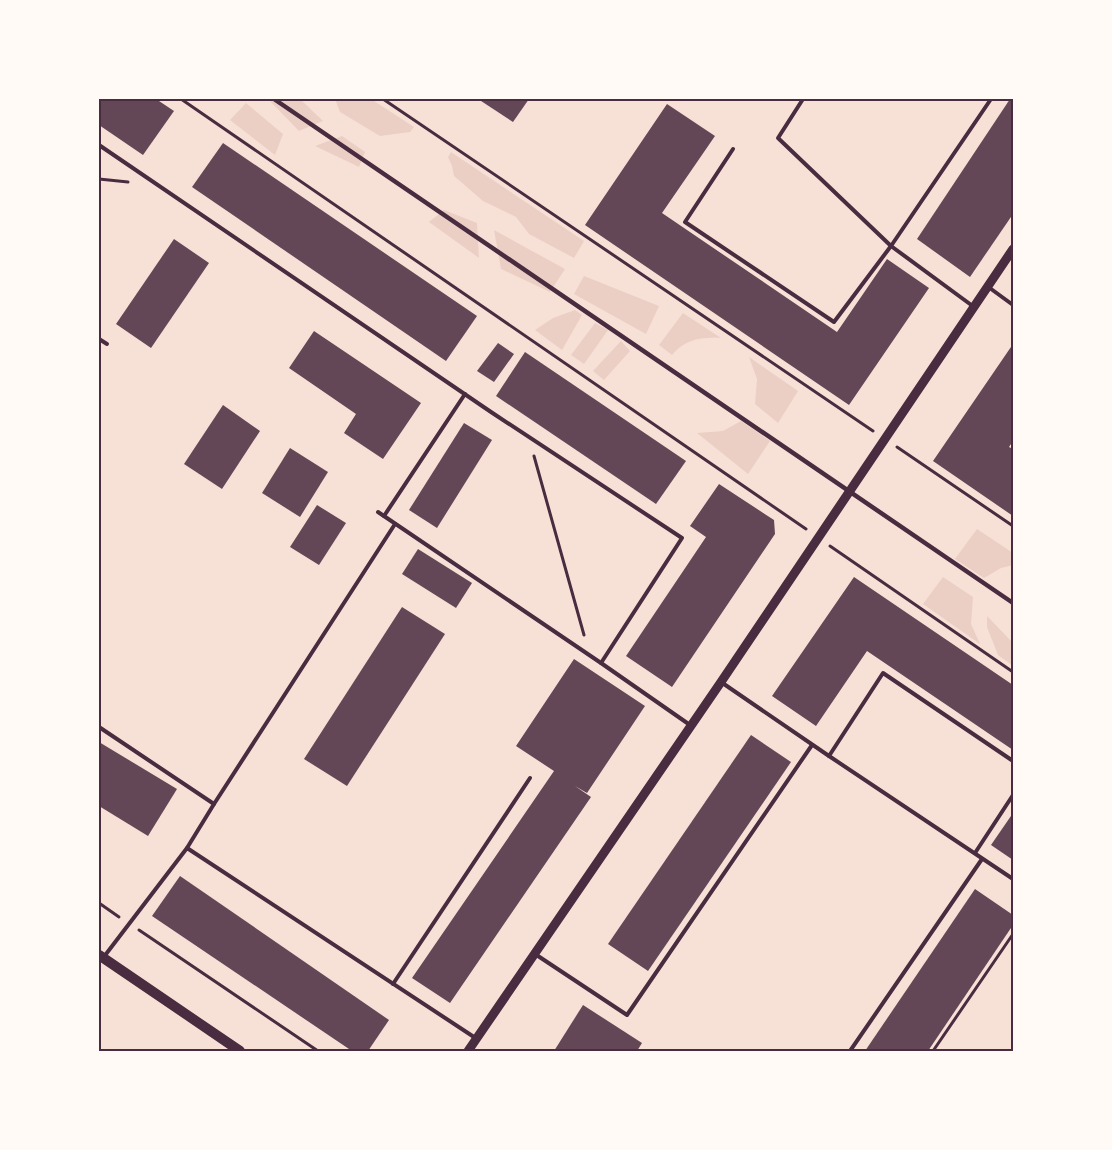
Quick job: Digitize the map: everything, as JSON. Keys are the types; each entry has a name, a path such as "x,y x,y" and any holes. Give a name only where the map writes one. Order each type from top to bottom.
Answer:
{"main road":[{"path":"101,956 240,1051"}],"street":[{"path":"274,99 1013,603"},
{"path":"468,1051 721,682 1013,249"}],"lane":[{"path":"803,99 778,138 891,246 974,306"},
{"path":"733,149 686,222 834,322 891,246 992,99"},
{"path":"99,145 528,437 682,538 601,663"},
{"path":"987,286 1013,304"},
{"path":"99,339 107,344"},
{"path":"384,516 465,394"},
{"path":"378,512 691,726"},
{"path":"101,956 129,924 187,848 395,524"},
{"path":"829,756 883,673 1013,761"},
{"path":"721,682 1013,879"},
{"path":"99,727 214,804"},
{"path":"535,954 627,1015 812,745"},
{"path":"393,984 530,778"},
{"path":"974,853 1013,796"},
{"path":"187,848 477,1038"},
{"path":"850,1051 982,859"}],"path":[{"path":"181,99 1013,672"},
{"path":"383,99 1013,526"},
{"path":"528,437 589,655"},
{"path":"99,903 318,1051"},
{"path":"932,1051 1013,934"}],"shaded area":[{"path":"268,99 300,99 323,121 299,131"},
{"path":"335,99 371,99 414,127 410,132 380,136 340,112"},
{"path":"246,103 283,134 275,155 230,120"},
{"path":"342,136 365,152 359,167 315,146"},
{"path":"451,152 584,241 574,258 529,234 516,217 483,201 454,176 448,157"},
{"path":"444,210 477,223 479,258 429,222"},
{"path":"494,230 565,269 550,292 501,269"},
{"path":"584,276 659,306 646,334 574,294"},
{"path":"575,310 582,315 562,350 535,330 553,318"},
{"path":"683,313 721,338 707,338 688,342 672,355 659,345"},
{"path":"595,323 608,330 584,364 571,355"},
{"path":"621,341 630,351 604,380 593,371"},
{"path":"749,357 798,391 778,423 755,404 757,379"},
{"path":"741,421 770,441 748,474 697,433 723,431"},
{"path":"977,529 1013,553 1013,565 1001,568 984,578 955,559"},
{"path":"943,577 973,597 971,624 980,644 923,604"},
{"path":"987,616 1013,643 1013,666 998,655 987,627"}],"building":[{"path":"99,99 156,99 174,111 143,155 99,125"},
{"path":"478,99 529,99 513,122"},
{"path":"1010,99 1013,99 1013,214 970,277 917,239"},
{"path":"667,104 715,136 662,213 837,332 887,259 929,288 849,405 585,225"},
{"path":"223,143 477,316 446,361 192,187"},
{"path":"174,239 209,263 151,348 116,324"},
{"path":"314,331 421,403 383,459 344,433 356,414 289,368"},
{"path":"498,343 514,354 494,382 477,371"},
{"path":"1013,344 1013,441 1009,447 1013,449 1013,516 933,461"},
{"path":"525,352 686,461 656,504 496,396"},
{"path":"223,405 260,431 222,489 184,464"},
{"path":"464,423 492,440 437,528 409,510"},
{"path":"290,448 328,472 300,517 262,493"},
{"path":"719,484 774,520 775,534 672,687 626,656 706,537 690,526"},
{"path":"317,505 346,523 319,565 290,547"},
{"path":"418,549 472,583 456,608 402,574"},
{"path":"854,577 1013,685 1013,750 867,651 816,726 772,696"},
{"path":"402,607 445,634 347,786 304,759"},
{"path":"574,659 645,706 587,793 575,786 591,797 450,1003 412,978 554,771 516,746"},
{"path":"751,735 791,762 648,971 608,944"},
{"path":"99,742 177,789 148,836 99,806"},
{"path":"1013,813 1013,860 991,845"},
{"path":"180,876 389,1020 368,1051 352,1051 152,916"},
{"path":"975,889 1013,915 1013,925 928,1051 865,1051"},
{"path":"583,1005 642,1043 637,1051 554,1051"}]}
